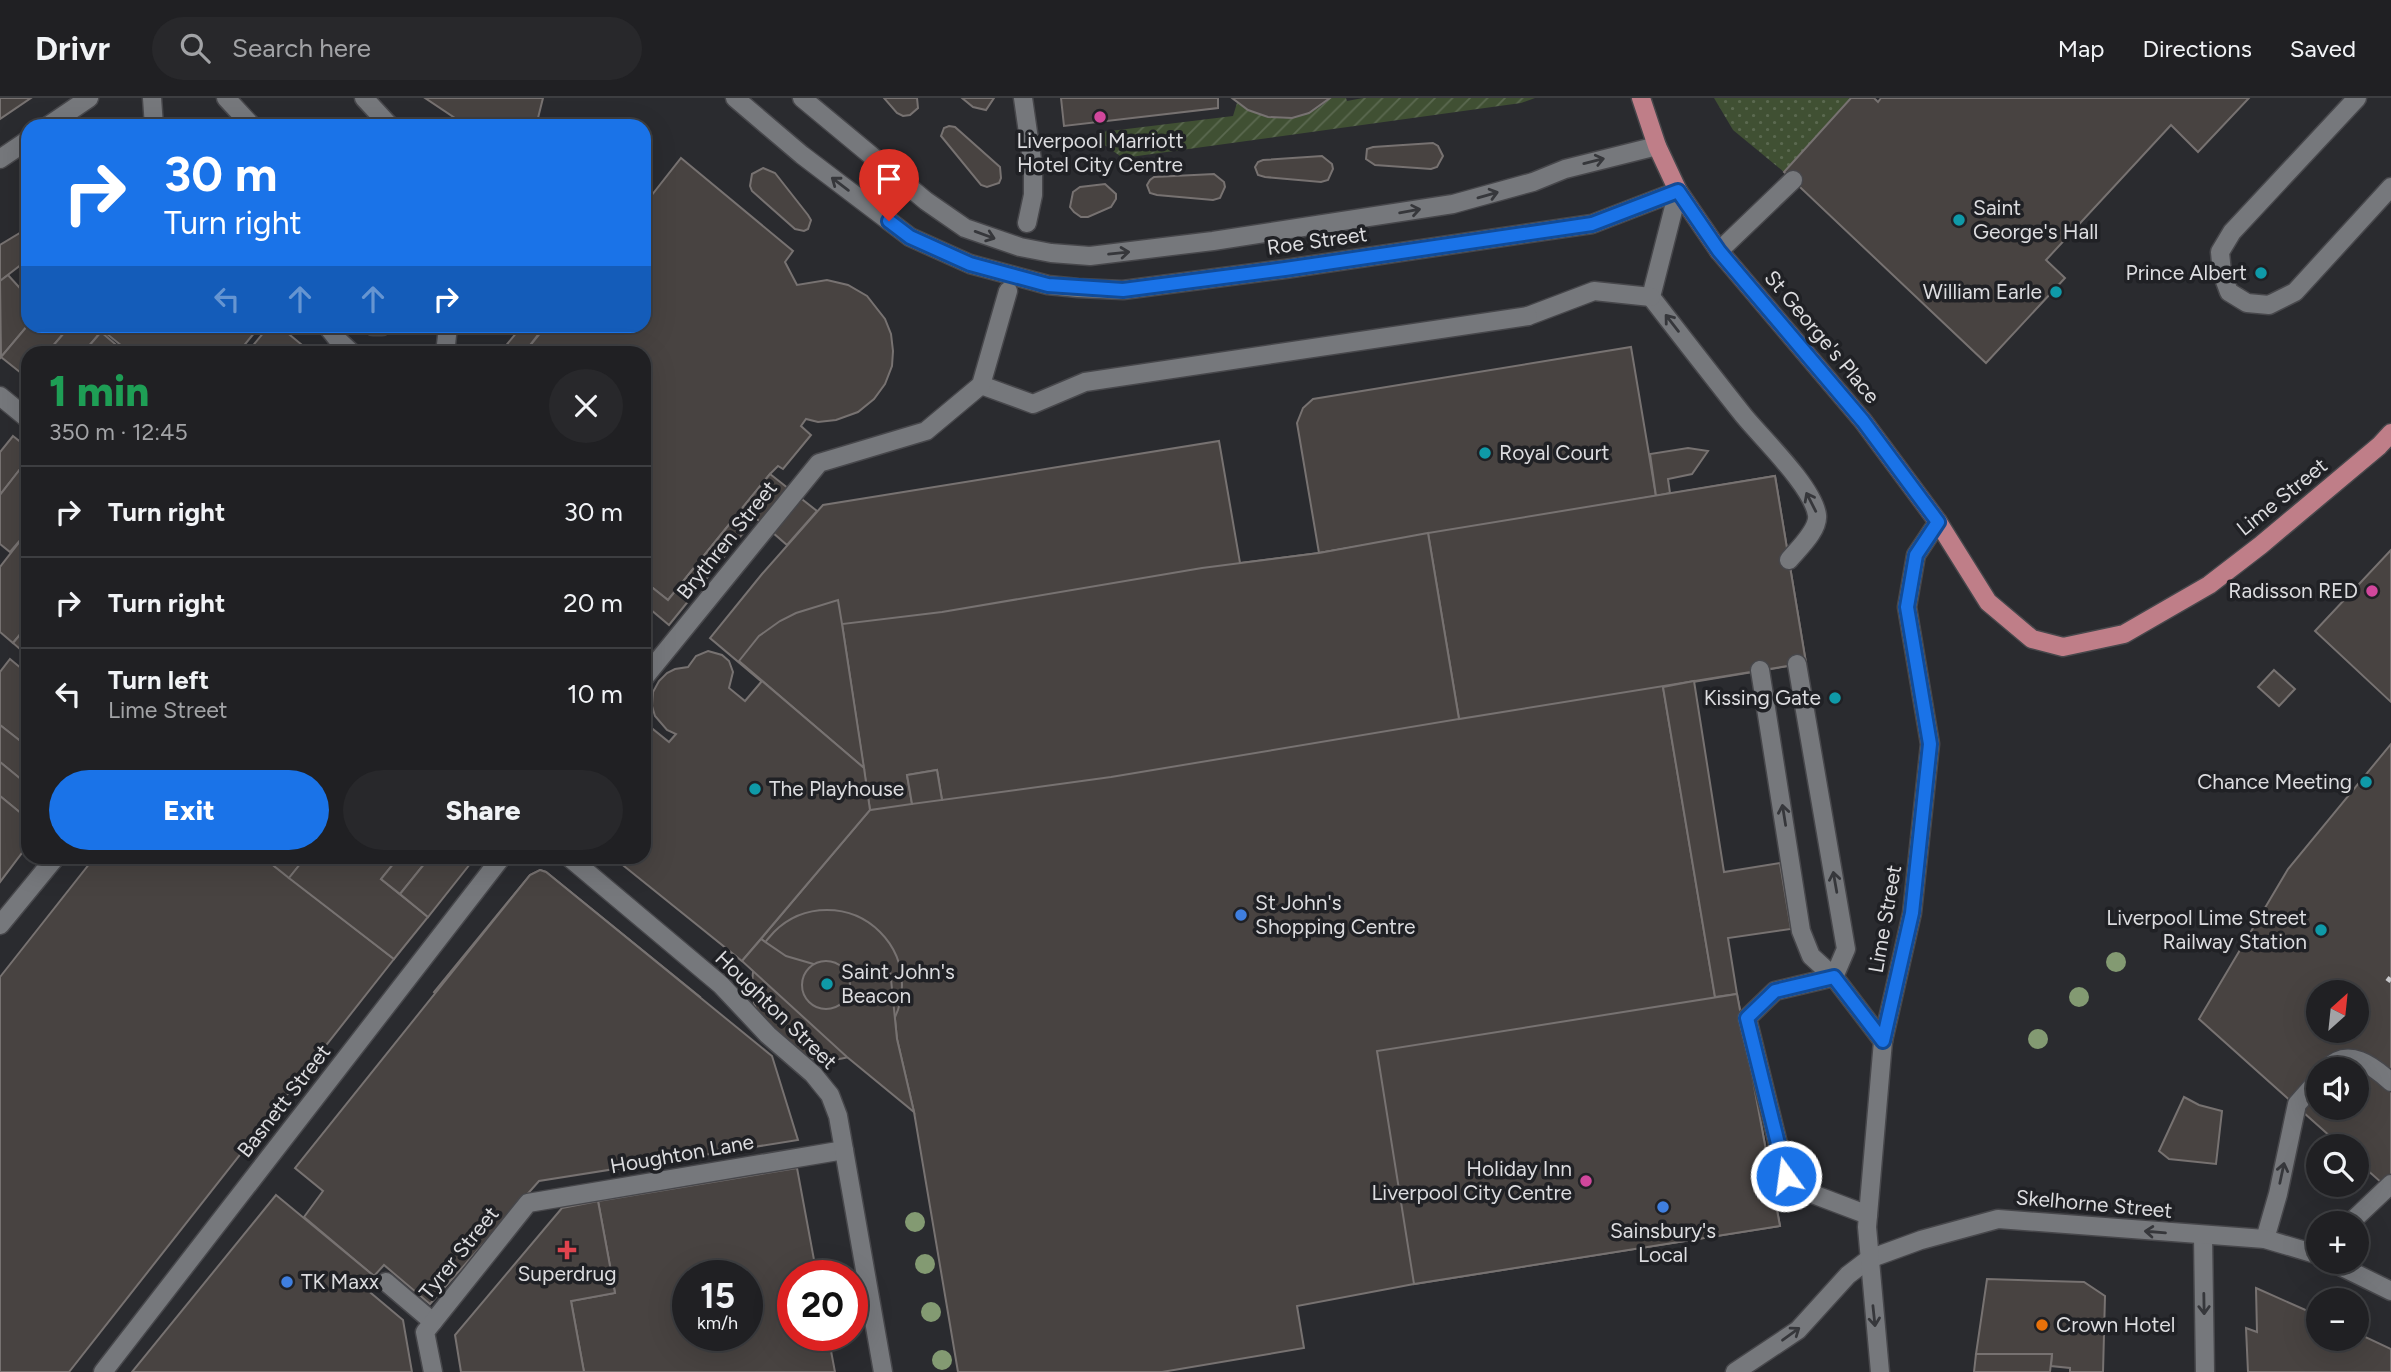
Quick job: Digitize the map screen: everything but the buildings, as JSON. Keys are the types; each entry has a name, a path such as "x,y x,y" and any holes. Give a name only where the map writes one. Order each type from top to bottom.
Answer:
{"main road":[{"name":"St George's Place","path":"1641,98 1657,146 1678,191 1719,251 1863,421 1938,522 1988,602 2032,639 2063,647 2124,634"},
{"name":"Lime Street","path":"2124,634 2209,585 2283,527 2391,433"}],"street":[{"path":"58,119 89,98"},
{"path":"152,98 154,119"},
{"path":"226,98 245,119"},
{"path":"364,98 384,119"},
{"name":"Roe Street","path":"735,98 802,155 910,237 959,260 1048,285 1123,290 1592,224 1678,191"},
{"name":"Roe Street","path":"802,98 926,201 965,228 1020,247 1090,256 1141,251 1453,204 1533,182 1565,169 1657,146"},
{"path":"1023,98 1033,167 1034,195 1027,223"},
{"path":"2357,98 2232,232 2221,252 2222,273 2229,292 2247,303 2269,305 2295,292 2391,187"},
{"path":"0,159 21,145"},
{"path":"1719,251 1793,180"},
{"path":"1651,297 1678,191"},
{"path":"1008,291 981,385 1033,404 1085,382 1528,316 1594,291 1651,297 1746,418 1798,478 1816,512 1814,527 1789,560"},
{"path":"332,333 344,346"},
{"name":"Brythren Street","path":"651,669 820,463 926,431 981,385"},
{"path":"2,401 21,414"},
{"name":"Lime Street","path":"1880,1372 1869,1259 1868,1215 1883,1041 1912,913 1930,744 1907,607 1916,555 1938,522"},
{"path":"1797,664 1846,949 1834,977"},
{"path":"1760,670 1801,931 1811,956 1834,977 1883,1041"},
{"path":"0,925 50,864"},
{"name":"Basnett Street","path":"103,1372 496,864"},
{"name":"Houghton Street","path":"577,864 722,985 768,1035 813,1074 830,1095 838,1116 883,1372"},
{"path":"1834,977 1775,991 1747,1018 1786,1176 1802,1190 1868,1215"},
{"path":"2369,1063 2391,1082"},
{"path":"2265,1239 2278,1194 2297,1104 2306,1094"},
{"name":"Houghton Lane","path":"528,1203 844,1150"},
{"path":"2363,1211 2391,1184"},
{"name":"Tyrer Street","path":"429,1327 528,1203"},
{"name":"Skelhorne Street","path":"1735,1372 1798,1330 1848,1275 1869,1259 1921,1240 1998,1219 2265,1239 2306,1251"},
{"path":"2203,1236 2205,1372"},
{"path":"2356,1274 2391,1291"},
{"path":"386,1282 429,1327 433,1372"}],"green space":[{"path":"1330,98 1346,98 1347,101 1363,98 1535,98 1521,103 1123,158 1103,144 1102,132 1233,116 1237,103 1260,114 1285,118 1309,113"},
{"path":"1714,98 1851,98 1784,172 1733,130"}],"railway":[{"path":"2387,978 2391,981"}],"place":[{"name":"Liverpool Marriott Hotel City Centre","path":"1100,117"},
{"name":"Saint George's Hall","path":"1959,220"},
{"name":"Prince Albert","path":"2261,273"},
{"name":"William Earle","path":"2056,292"},
{"name":"Royal Court","path":"1485,453"},
{"name":"Radisson RED","path":"2372,591"},
{"name":"Kissing Gate","path":"1835,698"},
{"name":"Chance Meeting","path":"2366,782"},
{"name":"The Playhouse","path":"755,789"},
{"name":"St John's Shopping Centre","path":"1241,915"},
{"name":"Liverpool Lime Street Railway Station","path":"2321,930"},
{"name":"Saint John's Beacon","path":"827,984"},
{"name":"Holiday Inn Liverpool City Centre","path":"1586,1181"},
{"name":"Sainsbury's Local","path":"1663,1207"},
{"name":"Superdrug","path":"567,1250"},
{"name":"TK Maxx","path":"287,1282"},
{"name":"Crown Hotel","path":"2042,1325"}],"route":[{"path":"889,221 910,237 970,264 1048,285 1123,290 1592,224 1678,191 1719,251 1863,421 1938,522 1916,555 1907,607 1930,744 1912,913 1883,1041 1834,977 1775,991 1747,1018 1786,1176"}]}
